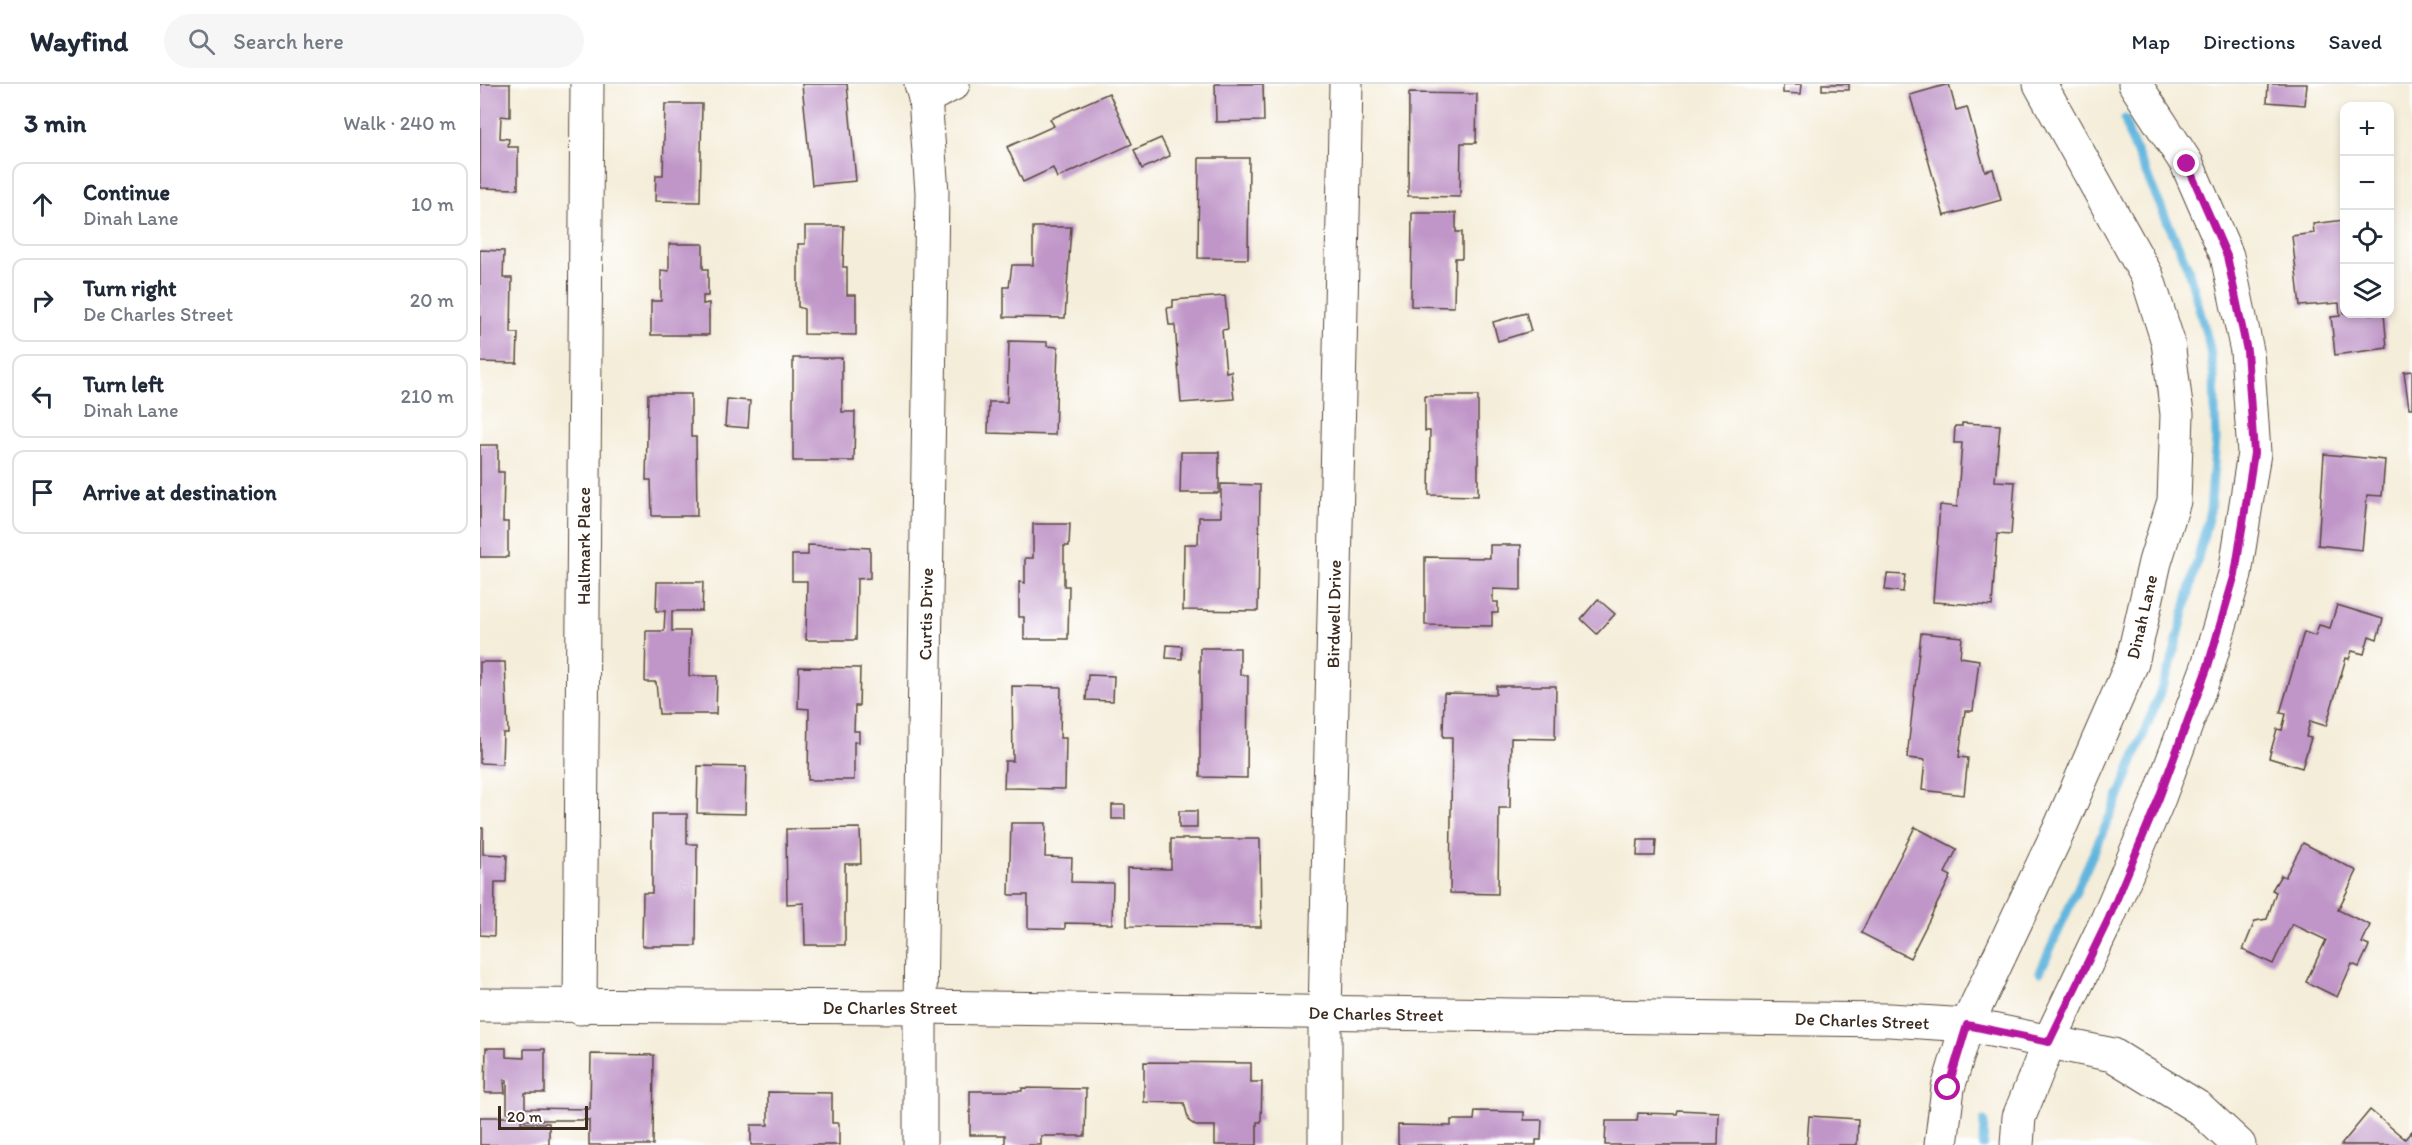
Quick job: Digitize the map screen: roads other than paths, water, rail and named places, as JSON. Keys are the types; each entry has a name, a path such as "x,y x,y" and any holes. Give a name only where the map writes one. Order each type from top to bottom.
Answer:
{"street":[{"name":"Hallmark Place","path":"580,1008 587,84"},
{"name":"Birdwell Drive","path":"1325,1145 1325,1014 1346,84"},
{"name":"Dinah Lane","path":"1941,1145 1948,1088 1967,1025 2059,830 2132,663 2155,562 2174,501 2177,414 2168,342 2147,276 2040,84"},
{"path":"2018,1145 2019,1117 2049,1042 2108,920 2155,809 2208,666 2235,574 2254,453 2247,351 2227,256 2187,164 2135,84"},
{"name":"Curtis Drive","path":"920,1145 933,89"},
{"name":"De Charles Street","path":"480,1005 580,1008 920,1007 1889,1020 1967,1025 2113,1055 2199,1108 2239,1145"}],"waterway":[{"path":"2040,972 2123,787 2171,664 2210,511 2216,439 2214,376 2209,344 2188,268 2129,135 2125,119"},
{"path":"1983,1145 1984,1121"}]}
